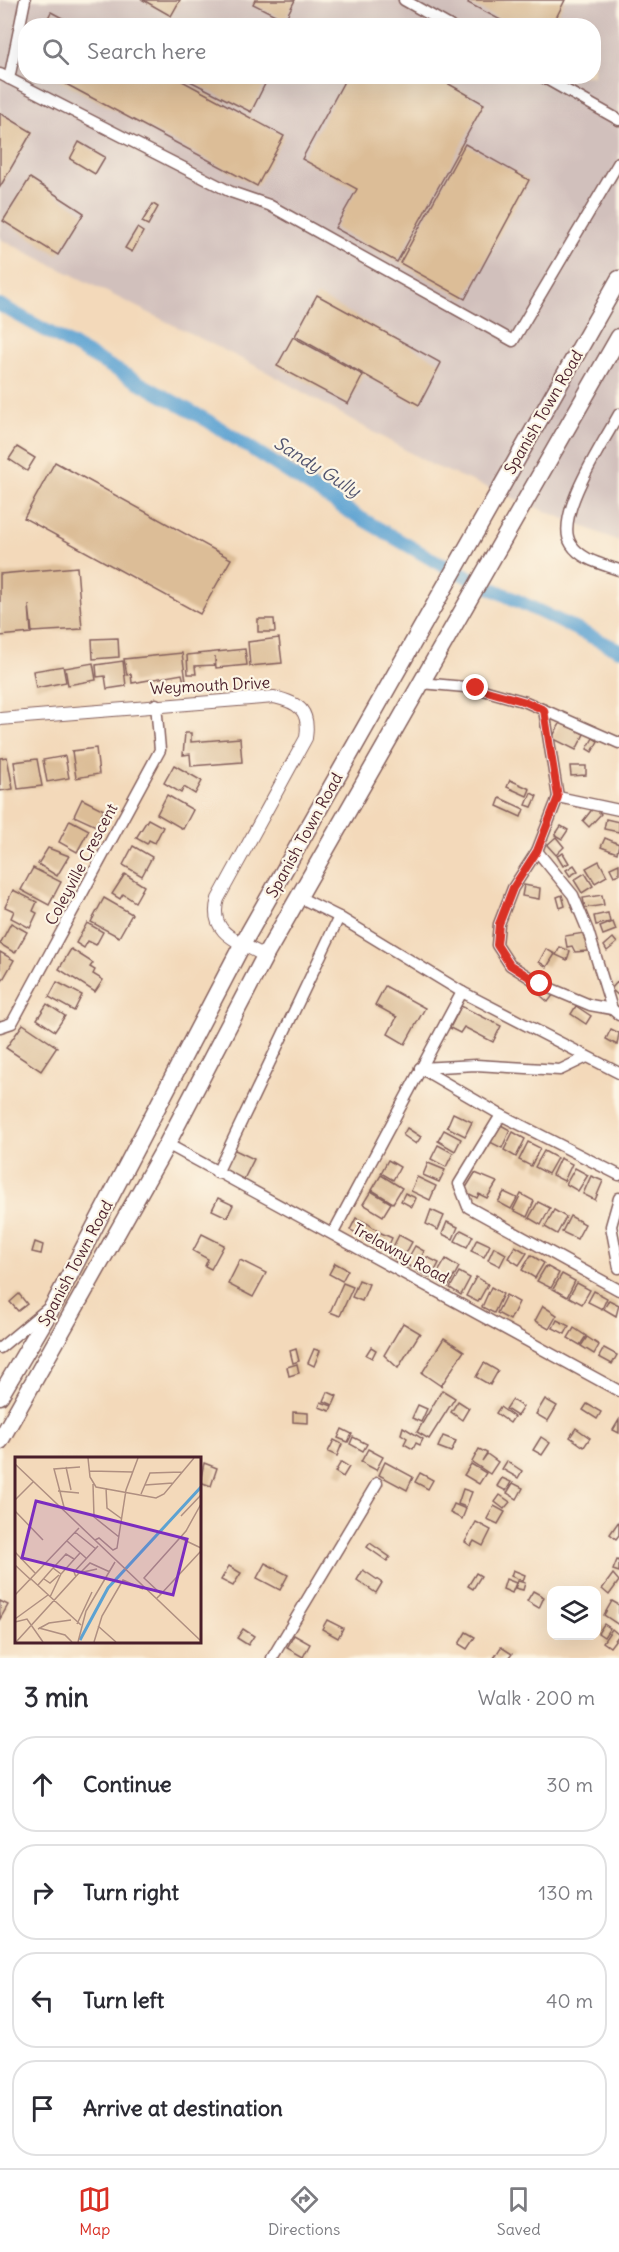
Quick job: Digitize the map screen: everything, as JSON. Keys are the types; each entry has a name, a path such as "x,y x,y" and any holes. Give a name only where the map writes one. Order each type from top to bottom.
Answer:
{"highway":[{"name":"Spanish Town Road","path":"0,1396 56,1301 243,943 619,279"},
{"name":"Spanish Town Road","path":"0,1441 167,1144 265,956 619,337"}],"street":[{"path":"20,18 25,0"},
{"path":"404,0 436,18"},
{"path":"18,25 4,76 18,83"},
{"path":"20,84 231,192 270,205 513,341 619,162"},
{"path":"555,84 619,120"},
{"path":"619,414 571,507 567,530 570,544 584,558 619,570"},
{"path":"421,683 476,688 526,702 619,743"},
{"name":"Weymouth Drive","path":"0,718 156,704 274,697 291,701 303,710 308,723 306,738 218,899 214,912 218,926 228,935 265,956"},
{"name":"Coleyville Crescent","path":"0,1027 12,1023 160,750 156,704"},
{"path":"544,710 558,797 537,851 513,888 499,924 497,945 510,965 540,984 590,1005 615,1012"},
{"path":"558,797 619,810"},
{"path":"537,851 573,895 588,931 615,1012"},
{"path":"299,897 339,917 462,992 619,1073"},
{"path":"217,1173 339,917"},
{"path":"333,1233 462,992"},
{"path":"420,1068 476,1065 560,1070 587,1057"},
{"path":"420,1068 501,1114 619,1174"},
{"path":"501,1114 459,1184 468,1207 616,1289 619,1274"},
{"name":"Trelawny Road","path":"167,1144 619,1391"},
{"path":"619,1198 611,1226 619,1268"},
{"path":"0,1348 56,1301"},
{"path":"272,1658 377,1483"}],"shaded area":[{"path":"0,0 619,0 619,541 432,465 258,367 0,239"}],"building":[{"path":"143,0 180,0 171,16"},
{"path":"255,0 295,0 286,18 281,18 253,4"},
{"path":"469,0 565,0 556,18 497,18 468,3"},
{"path":"51,12 62,18 48,18"},
{"path":"66,84 188,84 284,136 257,186"},
{"path":"196,84 265,84 251,112"},
{"path":"343,84 449,84 484,104 397,262 335,228 357,189 302,159"},
{"path":"0,113 32,132 0,187"},
{"path":"79,142 105,157 95,174 70,159"},
{"path":"465,144 529,180 465,299 400,263"},
{"path":"30,178 84,213 58,255 3,221"},
{"path":"153,204 158,207 148,225 142,222"},
{"path":"137,228 143,232 132,252 125,248"},
{"path":"317,295 441,363 419,405 295,336"},
{"path":"293,337 363,375 348,404 277,366"},
{"path":"17,447 35,458 27,471 9,459"},
{"path":"55,462 231,559 200,614 24,518"},
{"path":"77,567 82,629 32,632 29,605 31,633 0,636 0,574"},
{"path":"258,619 274,619 275,632 258,632"},
{"path":"118,638 119,657 93,659 92,639"},
{"path":"279,638 282,663 250,666 248,642"},
{"path":"245,649 247,665 216,668 215,656 215,665 195,666 196,674 188,674 187,655"},
{"path":"182,653 186,681 184,682 182,674 132,683 131,674 127,675 124,659"},
{"path":"123,661 126,686 107,689 105,676 97,677 96,665"},
{"path":"93,663 96,680 68,685 65,668"},
{"path":"63,666 66,682 36,688 33,671"},
{"path":"561,722 584,734 576,750 552,738"},
{"path":"185,733 191,733 191,742 240,738 242,762 191,766 190,754 183,755"},
{"path":"593,738 598,741 592,752 587,749"},
{"path":"96,748 99,774 76,778 72,751"},
{"path":"65,756 69,778 47,782 43,760"},
{"path":"7,757 13,789 0,791 0,758"},
{"path":"37,759 42,786 18,789 14,762"},
{"path":"174,765 202,781 195,794 184,787 181,793 164,783"},
{"path":"570,766 586,766 586,775 571,776"},
{"path":"510,780 530,789 527,796 507,787"},
{"path":"531,793 537,796 532,807 526,805"},
{"path":"167,795 193,810 183,829 157,814"},
{"path":"500,798 524,809 521,817 497,806"},
{"path":"82,799 104,810 96,826 74,816"},
{"path":"594,807 601,814 589,827 583,821"},
{"path":"148,819 163,827 155,843 149,840 147,844 136,838"},
{"path":"606,819 619,822 619,832 604,829"},
{"path":"70,820 89,830 77,852 59,842"},
{"path":"561,826 568,830 562,839 555,835"},
{"path":"556,837 564,847 556,855 547,845"},
{"path":"605,838 619,844 617,853 601,847"},
{"path":"133,846 152,857 142,876 123,865"},
{"path":"48,848 69,856 57,876 38,864"},
{"path":"563,853 569,863 563,866 557,856"},
{"path":"599,861 607,876 595,883 586,868"},
{"path":"619,864 619,874 614,876 610,868"},
{"path":"574,865 578,871 570,876 566,870"},
{"path":"33,868 61,882 49,905 21,890"},
{"path":"585,873 593,886 582,893 574,880"},
{"path":"125,874 144,886 135,902 123,894 120,899 112,894"},
{"path":"524,885 540,888 539,899 522,896"},
{"path":"13,890 37,902 33,911 37,913 30,928 11,918 14,911 5,907"},
{"path":"562,895 565,906 560,908 557,897"},
{"path":"602,895 604,905 585,908 583,898"},
{"path":"104,898 132,914 119,937 91,922"},
{"path":"608,913 610,922 596,925 594,916"},
{"path":"613,922 616,930 603,935 600,927"},
{"path":"11,923 27,932 15,953 0,944"},
{"path":"87,923 103,932 96,945 88,941 84,948 76,943"},
{"path":"584,933 587,951 575,952 572,946 567,947 565,936"},
{"path":"613,938 617,943 607,951 604,946"},
{"path":"560,947 570,951 567,960 556,955"},
{"path":"71,949 93,963 90,967 95,970 93,974 103,980 95,992 59,969"},
{"path":"546,949 555,954 547,967 539,962"},
{"path":"0,952 14,960 2,981 0,980"},
{"path":"619,980 619,996 611,989"},
{"path":"57,982 82,995 74,1011 49,997"},
{"path":"385,986 425,1008 405,1044 388,1034 397,1017 375,1005"},
{"path":"546,988 554,994 548,1002 540,995"},
{"path":"47,1004 65,1016 55,1031 37,1019"},
{"path":"461,1006 501,1026 493,1042 464,1027 460,1033 450,1028"},
{"path":"576,1006 591,1016 586,1024 571,1014"},
{"path":"23,1024 57,1047 41,1071 6,1048"},
{"path":"611,1029 619,1033 617,1045 606,1039"},
{"path":"453,1113 472,1122 465,1136 447,1127"},
{"path":"499,1124 510,1130 502,1148 490,1142"},
{"path":"407,1128 421,1137 416,1144 403,1135"},
{"path":"444,1130 461,1139 455,1151 438,1141"},
{"path":"513,1132 525,1139 516,1157 504,1150"},
{"path":"528,1142 540,1148 531,1166 519,1160"},
{"path":"438,1145 453,1153 446,1167 431,1159"},
{"path":"233,1149 254,1159 243,1181 222,1172"},
{"path":"544,1151 557,1158 548,1174 535,1167"},
{"path":"560,1158 572,1164 564,1181 552,1175"},
{"path":"388,1160 400,1167 393,1180 381,1173"},
{"path":"428,1163 445,1170 439,1182 423,1175"},
{"path":"575,1168 588,1175 578,1191 566,1184"},
{"path":"475,1173 497,1182 487,1198 479,1194 477,1198 464,1191"},
{"path":"381,1175 402,1188 393,1203 372,1190"},
{"path":"591,1176 603,1181 595,1200 583,1194"},
{"path":"417,1177 436,1186 430,1200 411,1191"},
{"path":"371,1191 391,1203 383,1216 363,1204"},
{"path":"504,1192 517,1198 511,1209 498,1202"},
{"path":"405,1193 416,1198 412,1207 401,1201"},
{"path":"521,1194 534,1201 527,1217 513,1210"},
{"path":"218,1198 233,1205 227,1217 212,1210"},
{"path":"538,1202 550,1208 541,1225 529,1218"},
{"path":"431,1210 444,1216 438,1230 426,1224"},
{"path":"554,1210 566,1217 557,1234 545,1227"},
{"path":"570,1216 585,1224 577,1239 562,1232"},
{"path":"356,1218 365,1222 359,1234 350,1230"},
{"path":"447,1222 458,1227 453,1239 442,1234"},
{"path":"367,1223 378,1231 371,1242 359,1235"},
{"path":"461,1230 473,1236 467,1247 455,1241"},
{"path":"379,1232 392,1238 386,1252 373,1246"},
{"path":"202,1234 224,1245 211,1269 205,1266 208,1259 193,1251"},
{"path":"399,1235 412,1242 401,1262 389,1255"},
{"path":"477,1239 490,1245 484,1257 471,1251"},
{"path":"35,1242 43,1245 41,1254 32,1252"},
{"path":"415,1246 424,1251 417,1270 405,1264"},
{"path":"515,1246 527,1253 519,1265 508,1258"},
{"path":"494,1247 506,1254 500,1266 488,1260"},
{"path":"531,1255 544,1263 535,1278 522,1270"},
{"path":"427,1257 439,1263 431,1278 419,1272"},
{"path":"446,1259 459,1267 448,1287 434,1279"},
{"path":"240,1260 266,1273 253,1297 228,1284"},
{"path":"335,1263 348,1270 342,1281 329,1274"},
{"path":"546,1266 559,1273 551,1288 537,1281"},
{"path":"459,1272 470,1278 461,1295 450,1288"},
{"path":"562,1274 575,1281 567,1297 553,1289"},
{"path":"476,1277 488,1284 478,1302 466,1296"},
{"path":"359,1280 369,1284 362,1301 352,1297"},
{"path":"343,1283 353,1287 340,1316 330,1312"},
{"path":"577,1283 590,1290 582,1304 569,1297"},
{"path":"491,1287 503,1294 494,1313 482,1307"},
{"path":"594,1291 607,1298 602,1309 588,1302"},
{"path":"19,1294 27,1304 18,1311 10,1302"},
{"path":"506,1295 519,1302 510,1320 497,1313"},
{"path":"609,1300 619,1305 616,1316 604,1309"},
{"path":"543,1306 557,1315 549,1329 535,1321"},
{"path":"557,1320 569,1326 565,1334 553,1328"},
{"path":"403,1323 420,1333 398,1368 384,1355"},
{"path":"574,1328 586,1336 580,1345 568,1338"},
{"path":"587,1337 599,1345 594,1354 581,1346"},
{"path":"444,1338 464,1351 441,1386 422,1373"},
{"path":"371,1347 376,1350 372,1358 366,1355"},
{"path":"604,1348 617,1355 612,1364 599,1357"},
{"path":"296,1349 299,1361 293,1363 290,1351"},
{"path":"314,1349 320,1351 314,1366 308,1363"},
{"path":"484,1363 498,1371 490,1385 476,1377"},
{"path":"297,1364 299,1373 289,1376 287,1367"},
{"path":"442,1390 455,1398 429,1439 417,1432"},
{"path":"328,1392 337,1396 333,1405 324,1401"},
{"path":"545,1399 557,1406 548,1421 536,1414"},
{"path":"512,1400 523,1407 517,1416 506,1409"},
{"path":"458,1401 469,1408 462,1420 451,1412"},
{"path":"321,1402 332,1406 330,1411 319,1407"},
{"path":"587,1404 601,1412 597,1419 583,1410"},
{"path":"418,1405 427,1409 421,1422 412,1418"},
{"path":"500,1407 514,1417 510,1423 496,1413"},
{"path":"293,1412 308,1413 308,1423 293,1422"},
{"path":"619,1420 619,1433 613,1430"},
{"path":"403,1427 423,1439 420,1445 416,1443 413,1449 404,1444 407,1438 401,1434"},
{"path":"576,1428 590,1438 584,1447 570,1437"},
{"path":"342,1429 352,1434 348,1442 338,1438"},
{"path":"443,1436 456,1441 451,1452 438,1447"},
{"path":"353,1437 367,1444 363,1451 350,1444"},
{"path":"541,1437 550,1443 542,1455 533,1450"},
{"path":"334,1440 342,1444 337,1456 328,1452"},
{"path":"368,1449 383,1457 376,1470 361,1462"},
{"path":"479,1449 487,1453 482,1461 487,1454 498,1462 490,1474 472,1462"},
{"path":"507,1461 522,1471 518,1478 502,1469"},
{"path":"341,1462 349,1467 343,1477 335,1472"},
{"path":"385,1462 413,1477 407,1490 379,1475"},
{"path":"204,1463 217,1468 211,1486 201,1482"},
{"path":"471,1464 486,1473 479,1484 464,1475"},
{"path":"420,1473 433,1480 428,1489 415,1482"},
{"path":"502,1478 511,1482 506,1491 497,1486"},
{"path":"513,1483 523,1488 517,1499 507,1493"},
{"path":"463,1489 472,1492 466,1507 458,1504"},
{"path":"500,1495 510,1502 504,1509 495,1502"},
{"path":"454,1504 466,1509 462,1519 450,1513"},
{"path":"494,1506 505,1512 498,1524 487,1519"},
{"path":"619,1521 619,1535 616,1539 610,1534"},
{"path":"476,1522 491,1530 483,1546 474,1541 471,1546 465,1542"},
{"path":"370,1543 390,1557 387,1561 367,1547"},
{"path":"617,1560 619,1561 619,1572 613,1570"},
{"path":"265,1563 288,1575 280,1590 257,1578"},
{"path":"229,1566 241,1573 233,1586 221,1580"},
{"path":"363,1570 382,1583 376,1593 357,1580"},
{"path":"513,1570 525,1575 523,1581 511,1576"},
{"path":"476,1573 481,1576 473,1589 468,1586"},
{"path":"613,1574 619,1581 609,1595 602,1589"},
{"path":"506,1579 516,1583 512,1593 503,1589"},
{"path":"518,1581 525,1583 523,1590 515,1588"},
{"path":"533,1591 544,1597 539,1608 527,1601"},
{"path":"0,1601 8,1605 0,1619"},
{"path":"612,1601 619,1605 619,1625 604,1615"},
{"path":"327,1620 343,1628 338,1638 322,1629"},
{"path":"604,1624 610,1628 604,1637 601,1635"},
{"path":"243,1629 254,1636 248,1645 237,1638"},
{"path":"612,1629 619,1635 610,1647 603,1642"},
{"path":"466,1632 475,1637 467,1649 459,1644"},
{"path":"294,1635 310,1644 303,1657 287,1648"},
{"path":"501,1647 512,1654 509,1658 494,1658"}],"waterway":[{"name":"Sandy Gully","path":"0,305 210,422 350,512 435,561 619,650"}],"route":[{"path":"476,688 526,702 544,710 552,753 554,787 558,797 537,851 513,888 499,924 497,945 510,965 540,984"}]}
